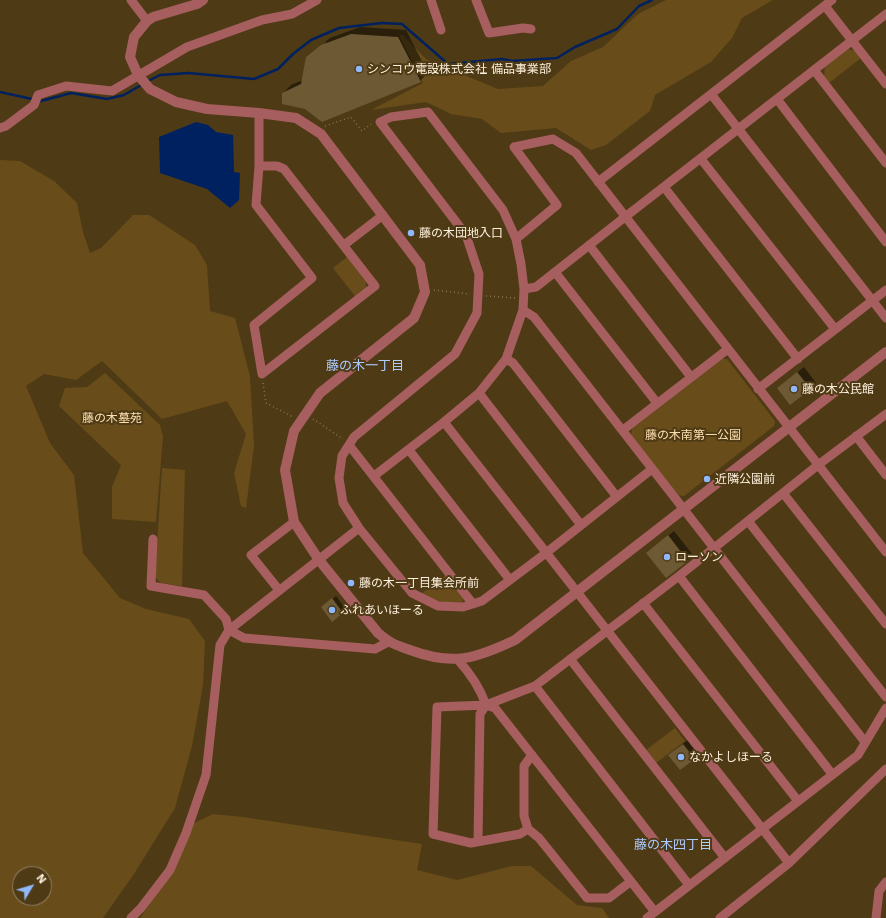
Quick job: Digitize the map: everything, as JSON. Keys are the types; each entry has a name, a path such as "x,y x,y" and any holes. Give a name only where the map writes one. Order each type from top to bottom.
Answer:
{"street":[{"path":"131,0 147,21"},
{"path":"203,0 197,4 147,21 134,37 130,57 140,77 150,89 176,102 207,109 259,113 296,118 321,134 420,265 425,292 414,318 320,393 294,431 285,470 294,522 319,560 378,633 388,642 428,657 458,660 488,653 515,640 886,352"},
{"path":"0,128 6,126 34,105 38,95 66,86 112,90 140,77 187,47 262,20 292,14 317,0"},
{"path":"431,0 441,30"},
{"path":"476,0 488,33 523,28 532,30"},
{"path":"598,182 828,3 852,41 886,84"},
{"path":"524,289 536,287 886,14"},
{"path":"814,70 886,163"},
{"path":"711,94 886,318"},
{"path":"776,99 886,242"},
{"path":"374,476 479,394 506,359 523,310 524,289 521,264 516,239 503,210 428,112 391,117 380,122 466,235 479,274 476,313 455,354 354,436 342,456 338,478 343,503 359,528 412,593 438,606 463,607 482,601 546,553 652,469"},
{"path":"259,113 259,166 256,205 312,278 254,325 262,374 375,286 284,169 277,166 259,166"},
{"path":"516,239 557,205 514,147 553,139 576,153 886,552"},
{"path":"701,158 835,329"},
{"path":"664,187 798,358"},
{"path":"344,245 383,215"},
{"path":"589,245 691,377"},
{"path":"555,272 657,403"},
{"path":"758,389 886,290"},
{"path":"523,310 534,317 865,742"},
{"path":"623,430 728,349"},
{"path":"506,359 513,363 617,497"},
{"path":"479,394 581,525"},
{"path":"528,829 520,834 471,843 433,834 437,707 486,705 535,686 679,576 818,465 886,414"},
{"path":"444,422 790,863"},
{"path":"856,436 886,475"},
{"path":"350,444 473,604"},
{"path":"409,450 510,580"},
{"path":"783,493 886,624"},
{"path":"748,521 886,697"},
{"path":"279,590 251,555 294,522"},
{"path":"131,918 141,908 170,870 186,834 206,775 220,645 229,630 359,528"},
{"path":"153,539 151,586 204,595 226,619 229,630 244,638 375,649 388,642"},
{"path":"679,576 832,774"},
{"path":"643,603 798,801"},
{"path":"570,659 725,858"},
{"path":"458,660 466,669 482,694 486,705"},
{"path":"535,686 689,885"},
{"path":"486,705 495,708 532,755 630,882 651,915 858,755 886,708"},
{"path":"478,842 480,714 486,705"},
{"path":"532,755 524,766 524,816 528,829 539,838 587,898 609,898 630,882"},
{"path":"720,918 790,863 886,769"},
{"path":"876,918 879,891 886,882"}],"path":[{"path":"325,126 351,117 362,131 376,121 380,122"},
{"path":"262,374 266,403 293,417"},
{"path":"312,418 350,444"}],"green space":[{"path":"666,0 773,0 742,18 732,38 711,62 655,95 650,111 606,145 591,150 556,128 501,133 482,119 451,114 426,102 371,110 423,83 399,35 403,35 426,59 498,89 543,86 571,61 603,47 638,14"},
{"path":"848,49 856,51 861,58 829,83 824,76 825,67"},
{"path":"0,160 20,161 54,181 77,203 83,232 90,253 101,248 133,215 149,215 195,245 207,265 210,311 235,318 250,376 254,446 246,508 241,506 234,473 246,434 227,401 162,419 102,361 76,380 44,374 26,386 50,443 74,475 83,553 120,598 146,609 189,619 205,641 203,685 192,746 175,808 134,874 103,918 0,918"},
{"path":"347,257 366,282 366,288 355,296 333,268"},
{"name":"藤の木南第一公園","path":"722,359 727,359 775,421 774,426 684,496 678,495 631,436 632,429"},
{"name":"藤の木墓苑","path":"105,373 160,425 163,436 156,522 112,519 112,487 121,465 59,406 65,388 87,387"},
{"path":"162,468 185,470 182,586 161,583 155,577"},
{"path":"446,575 464,598 462,604 438,602 421,594"},
{"path":"675,728 685,741 656,763 646,750"},
{"path":"213,814 243,817 422,844 417,870 457,880 512,866 531,866 577,905 602,908 609,918 140,918 169,877 194,823"}],"water":[{"path":"196,122 208,125 216,132 233,135 234,172 240,173 239,200 230,208 207,189 160,173 159,137"}],"building":[{"name":"シンコウ電設株式会社 備品事業部","path":"351,34 398,37 421,82 322,122 305,109 282,104 282,93 301,84 306,57 321,45"},
{"name":"藤の木公民館","path":"797,372 811,389 790,405 777,388"},
{"name":"ローソン","path":"668,535 688,561 666,578 646,553"},
{"name":"ふれあいほーる","path":"332,598 343,613 332,622 321,607"},
{"name":"なかよしほーる","path":"683,744 695,759 680,770 668,755"}],"waterway":[{"path":"148,81 160,75 188,73 254,79 278,69 293,54 311,40 339,28 382,23 402,24 448,64 502,59 512,61 557,58 575,47 617,29 639,6 652,0"},
{"path":"0,92 41,101 71,93 107,99 124,95 143,84"}],"place":[{"name":"シンコウ電設株式会社 備品事業部","path":"359,69"},
{"name":"藤の木団地入口","path":"411,233"},
{"name":"藤の木公民館","path":"794,389"},
{"name":"近隣公園前","path":"707,479"},
{"name":"ローソン","path":"667,557"},
{"name":"藤の木一丁目集会所前","path":"351,583"},
{"name":"ふれあいほーる","path":"332,610"},
{"name":"なかよしほーる","path":"681,757"}],"district":[{"name":"藤の木一丁目","path":"365,366"},
{"name":"藤の木四丁目","path":"673,845"}]}
